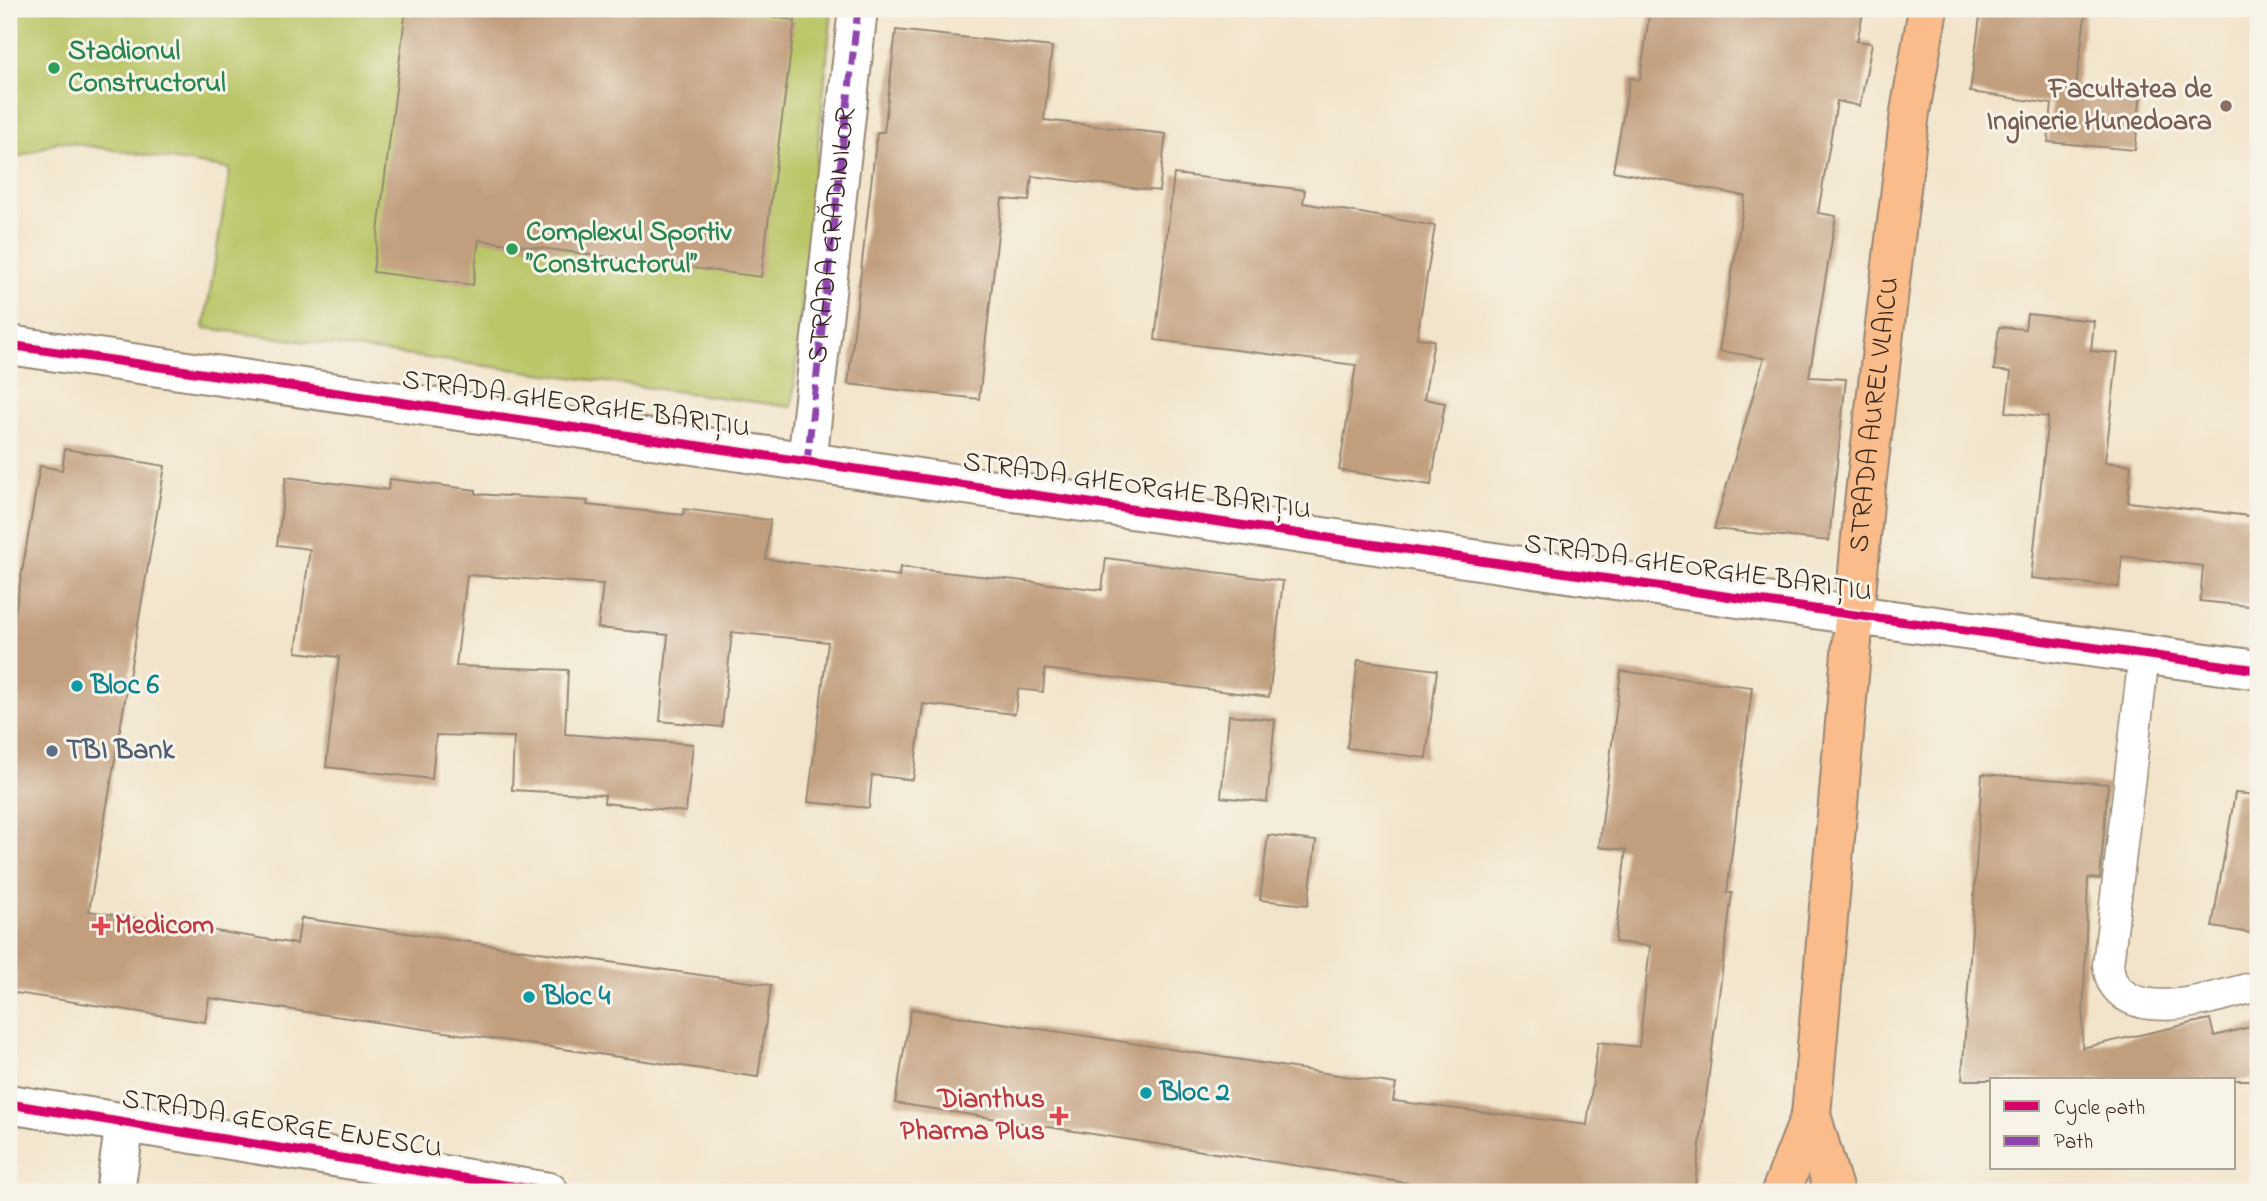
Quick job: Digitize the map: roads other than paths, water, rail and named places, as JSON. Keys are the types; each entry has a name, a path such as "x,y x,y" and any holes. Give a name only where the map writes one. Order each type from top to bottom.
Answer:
{"main road":[{"name":"STRADA AUREL VLAICU","path":"1781,1192 1811,1115 1864,503 1910,112 1928,9"},
{"name":"STRADA AUREL VLAICU","path":"1811,1115 1834,1192"}],"street":[{"name":"STRADA GRĂDINILOR","path":"807,462 858,9"},
{"name":"STRADA GHEORGHE BARIȚIU","path":"9,345 1855,615 2258,670"},
{"name":"STRADA GEORGE ENESCU","path":"9,1104 549,1192"},
{"path":"115,1192 125,1122"}],"lane":[{"path":"2144,655 2108,965 2113,983 2129,998 2143,1004 2168,1006 2258,986"}],"place":[{"name":"Stadionul Constructorul","path":"54,68"},
{"name":"Facultatea de Inginerie Hunedoara","path":"2226,106"},
{"name":"Complexul Sportiv ”Constructorul”","path":"512,249"},
{"name":"Bloc 6","path":"77,686"},
{"name":"TBI Bank","path":"52,751"},
{"name":"Medicom","path":"101,926"},
{"name":"Bloc 4","path":"529,997"},
{"name":"Bloc 2","path":"1146,1093"},
{"name":"Dianthus Pharma Plus","path":"1059,1116"}]}
